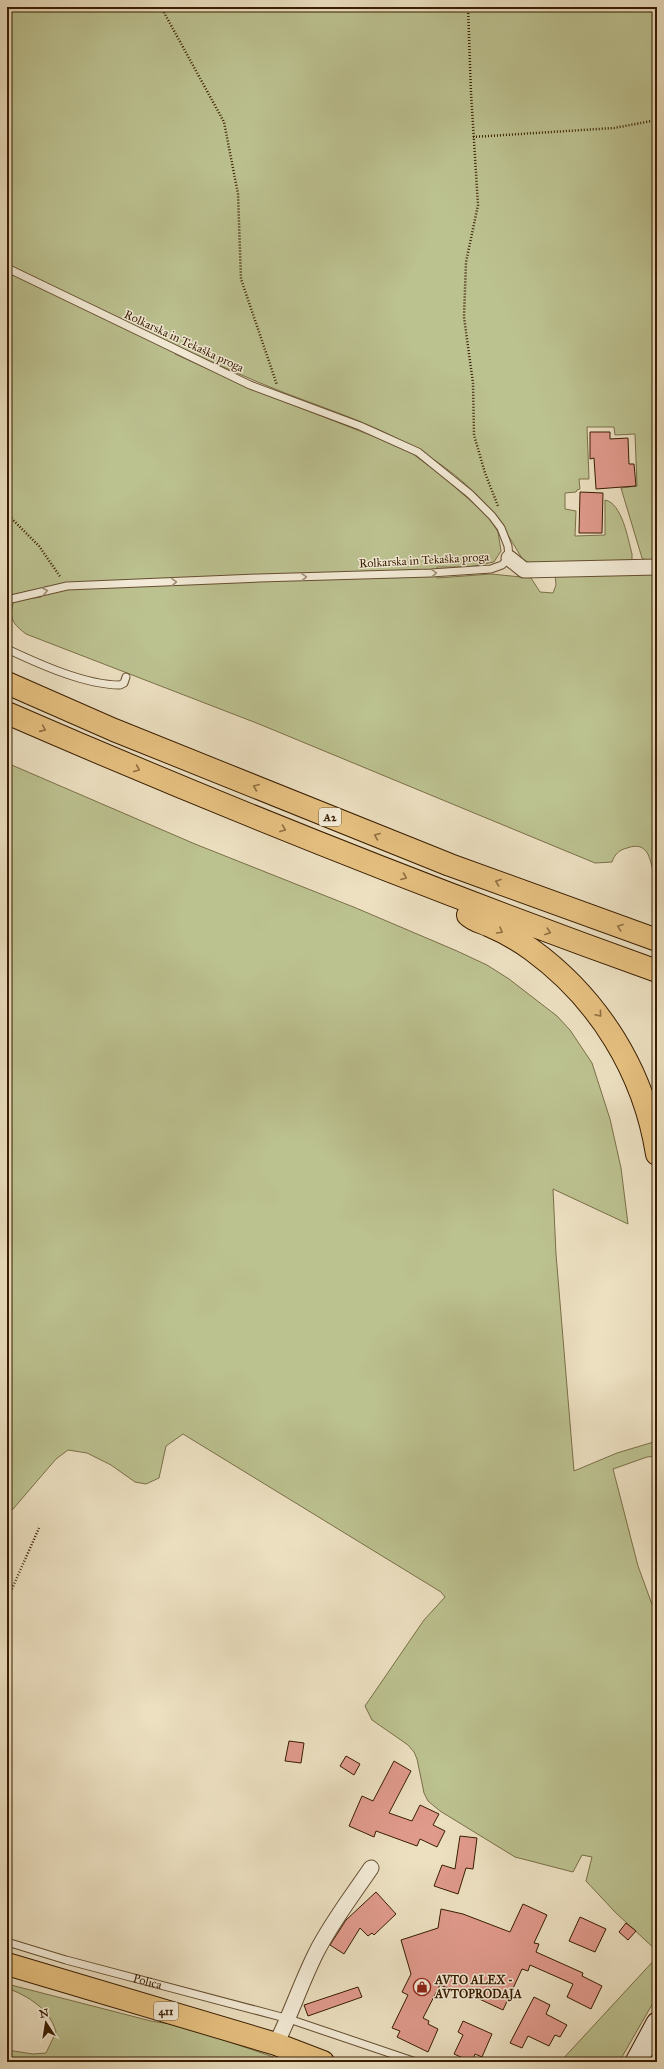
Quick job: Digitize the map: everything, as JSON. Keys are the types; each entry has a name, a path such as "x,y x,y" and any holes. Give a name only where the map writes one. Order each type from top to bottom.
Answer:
{"main road":[{"name":"A2","path":"7,683 114,730 450,865 657,940"},
{"name":"A2","path":"7,713 211,801 445,894 657,971"},
{"path":"445,894 472,918 491,926 531,949 564,976 602,1017 628,1059 644,1101 657,1154"},
{"name":"411","path":"7,1964 276,2044 323,2062"},
{"path":"636,2062 657,2023"}],"street":[{"path":"509,558 524,570 657,567"},
{"path":"276,2044 289,2019 315,1955 329,1930 371,1868"}],"lane":[{"name":"Rolkarska in Tekaška proga","path":"7,268 250,385 360,426 418,452 470,494 492,516 501,528 508,546 509,558 502,565 491,569 431,573 67,586 7,600"},
{"path":"7,649 27,659 88,680 120,685 124,683 126,677"},
{"name":"Polica","path":"7,1942 74,1962 289,2019 416,2062"}],"path":[{"path":"161,7 224,122 238,194 241,279 281,396"},
{"path":"468,7 473,137 478,205 466,262 464,317 473,383 474,435 484,474 499,509"},
{"path":"473,137 614,128 657,120"},
{"path":"7,514 39,546 67,586"},
{"path":"7,1600 39,1528"}],"green space":[{"path":"7,7 657,7 657,562 649,562 642,558 621,488 637,486 635,434 615,435 614,427 587,427 589,479 579,479 580,489 576,492 565,493 565,509 576,511 575,536 605,535 605,500 616,508 620,514 626,531 632,554 632,561 529,563 523,560 496,517 476,494 455,475 410,445 362,422 258,382 179,347 175,354 245,386 375,437 413,454 441,475 488,516 498,532 501,551 494,562 469,567 437,567 437,578 491,574 531,578 540,592 553,593 556,585 555,574 657,572 657,882 649,856 642,847 635,846 620,851 612,862 595,863 259,724 26,634 15,624 12,616 14,601 41,597 42,590 7,597"},
{"path":"7,763 195,844 356,908 487,965 509,979 557,1016 570,1030 592,1063 610,1119 621,1168 628,1224 553,1189 556,1254 574,1471 617,1453 657,1441 657,1456 647,1457 613,1469 638,1566 657,1618 657,1951 616,1913 586,1881 592,1857 582,1855 573,1872 515,1857 440,1811 428,1801 424,1793 417,1759 414,1752 408,1745 372,1720 365,1706 424,1620 445,1597 441,1592 183,1434 166,1446 159,1478 146,1484 135,1482 111,1465 87,1453 68,1450 56,1459 7,1516"},
{"path":"657,1957 657,1996 619,2062 560,2062"},
{"path":"7,1984 151,2021 183,2026 288,2062 7,2062 7,2050 33,2054 46,2053 56,2032 49,2017 37,2004 23,1995 7,1988"}],"building":[{"path":"590,432 610,432 610,439 628,438 629,464 634,464 636,486 596,489 594,458 590,459"},
{"path":"580,492 603,493 602,533 579,533"},
{"path":"289,1741 304,1743 301,1763 285,1761"},
{"path":"346,1756 360,1764 354,1775 340,1766"},
{"path":"394,1761 411,1771 389,1813 412,1821 420,1805 439,1814 433,1825 445,1831 437,1847 420,1839 417,1846 376,1831 374,1837 349,1826 362,1796 373,1801"},
{"path":"460,1836 477,1838 473,1869 466,1868 458,1894 434,1886 442,1865 455,1869"},
{"path":"376,1892 396,1914 374,1935 372,1933 368,1936 360,1928 344,1954 330,1945 346,1920"},
{"path":"523,1904 547,1915 534,1943 539,1944 536,1952 583,1973 582,1976 602,1986 591,2009 567,1997 573,1984 530,1965 528,1971 522,1969 503,2010 460,1990 460,1993 440,1985 423,2018 429,2021 428,2024 438,2029 428,2052 397,2037 400,2031 392,2028 408,1995 402,1992 411,1974 401,1940 438,1928 441,1909 463,1914 510,1932"},
{"path":"580,1917 606,1929 595,1952 569,1941"},
{"path":"626,1923 636,1931 628,1940 619,1932"},
{"path":"358,1987 362,1997 308,2016 304,2005"},
{"path":"534,1997 550,2005 546,2014 567,2025 560,2037 555,2035 549,2046 528,2036 522,2048 510,2043"},
{"path":"463,2021 492,2034 482,2057 475,2054 472,2062 454,2054 463,2035 458,2032"}],"place":[{"name":"AVTO ALEX - AVTOPRODAJA","path":"422,1987"}]}
